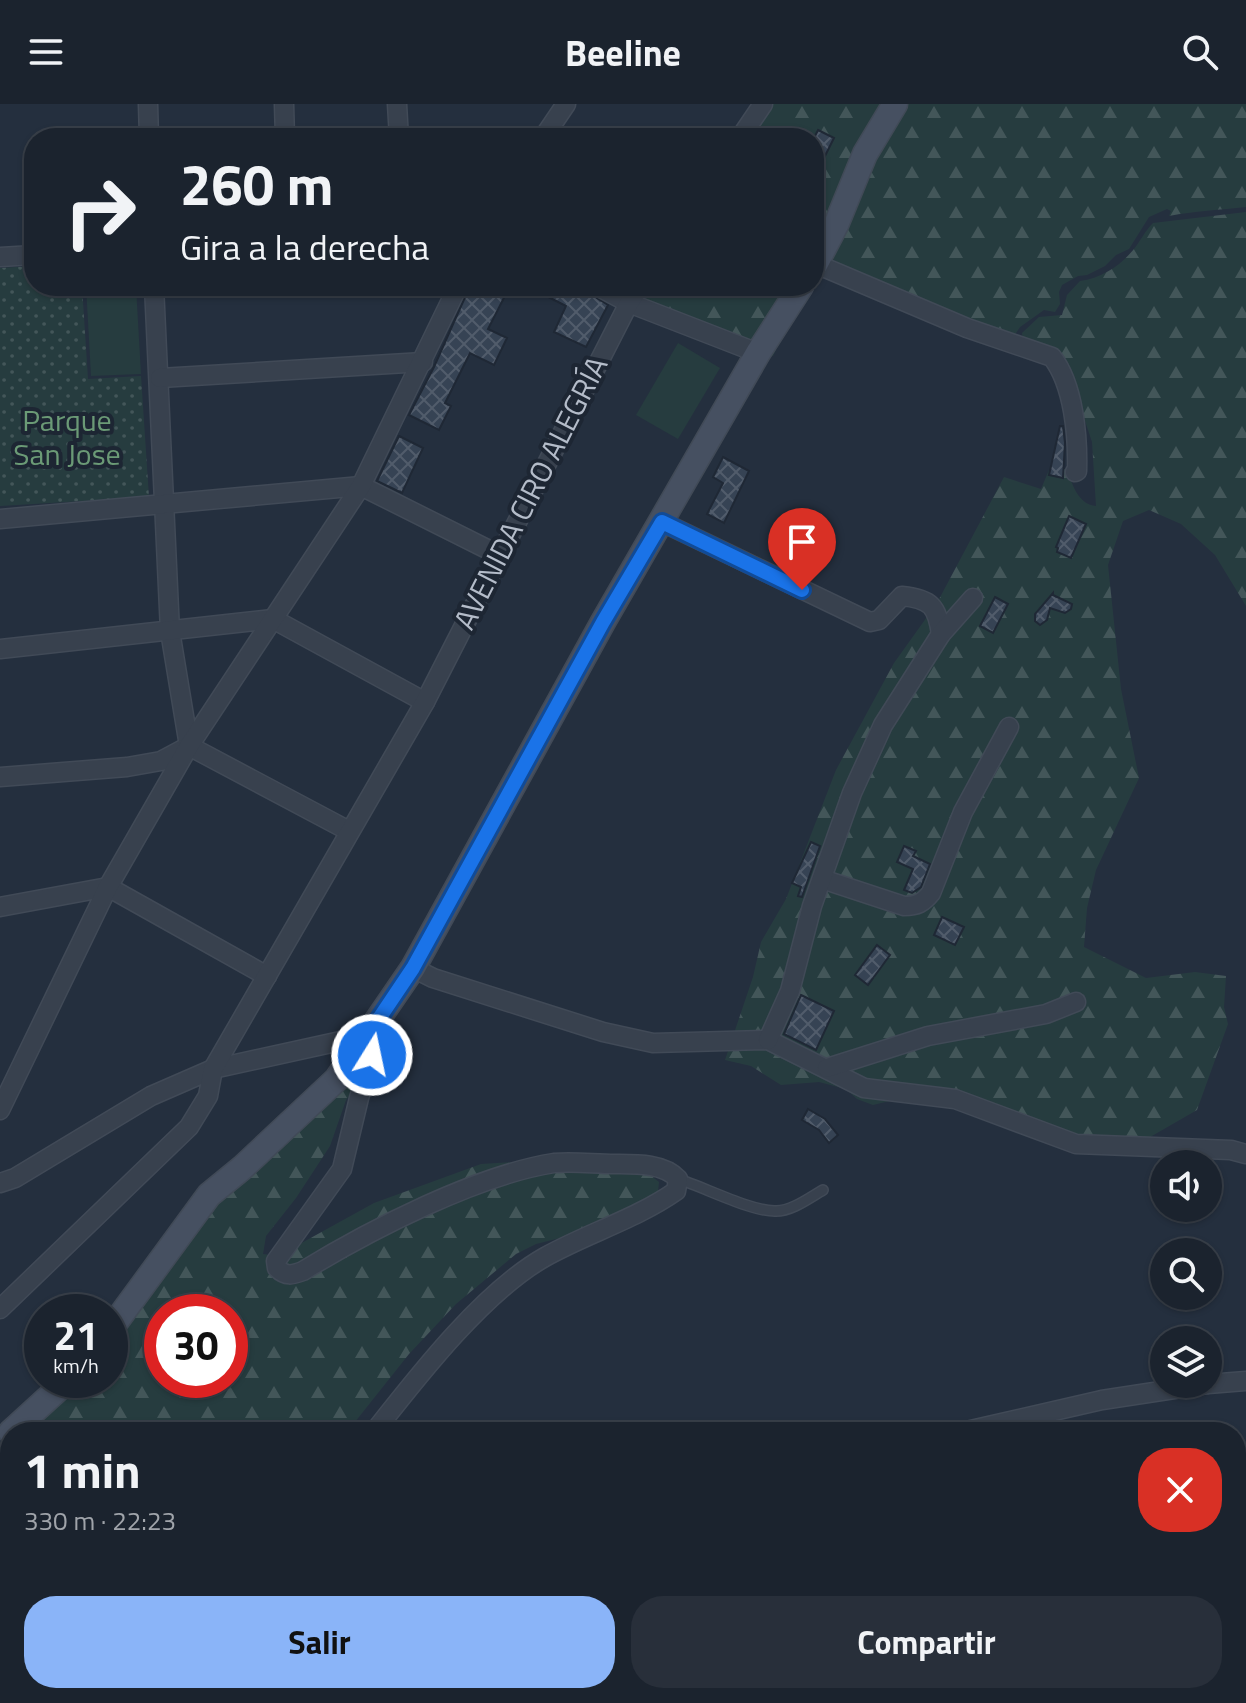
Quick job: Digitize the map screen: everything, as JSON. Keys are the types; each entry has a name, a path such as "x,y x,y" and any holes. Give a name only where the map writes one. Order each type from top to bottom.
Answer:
{"street":[{"path":"148,104 149,128"},
{"path":"284,104 285,128"},
{"path":"397,104 398,128"},
{"path":"550,128 566,104"},
{"path":"747,128 763,104"},
{"path":"824,248 865,154 895,104"},
{"path":"0,257 24,256"},
{"path":"824,269 967,328 1052,357 1058,365 1074,413 1078,448 1075,472"},
{"path":"155,296 170,631 189,746"},
{"path":"0,1110 108,887 189,746 361,486 453,296"},
{"path":"616,296 758,353"},
{"name":"AVENIDA CIRO ALEGRÍA","path":"0,1309 189,1127 208,1096 213,1069 425,702 634,296"},
{"path":"128,1305 209,1195 337,1079 413,968 603,622 758,353 795,296"},
{"path":"160,378 423,362"},
{"path":"0,519 361,486 499,555"},
{"path":"662,522 870,622 879,620 902,596 926,601 936,610 941,634"},
{"path":"768,1040 790,991 822,879 852,793 883,725 941,634 973,598"},
{"path":"0,649 273,619 425,702"},
{"path":"822,879 904,906 923,902 931,893 963,812 1009,727"},
{"path":"0,777 127,767 161,761 189,746"},
{"path":"189,746 349,831"},
{"path":"0,907 108,887 267,976"},
{"path":"413,968 433,978 603,1032 653,1043 768,1040 864,1088 955,1099 1076,1144 1231,1150 1246,1154"},
{"path":"827,1068 916,1039 1046,1014 1076,1002"},
{"path":"0,1183 15,1178 151,1096 213,1069 368,1035"},
{"path":"368,1035 372,1055 342,1169 276,1261 282,1273 291,1275 303,1271 424,1208 513,1172 556,1163 636,1164 663,1169 678,1179 676,1191 651,1209 603,1228 542,1259 524,1272 477,1313 431,1362 382,1422"},
{"path":"1222,1383 1246,1381"},
{"path":"1006,1422 1150,1393"},
{"path":"21,1422 48,1398"}],"lane":[{"path":"678,1179 751,1207 777,1211 795,1206 823,1190"}],"green space":[{"path":"765,104 1246,104 1246,207 1169,216 1171,211 1167,209 1149,217 1129,249 1116,255 1105,266 1062,285 1060,304 1055,312 1044,310 1020,327 1014,336 881,287 824,254 824,128 750,128"},
{"path":"1246,212 1246,606 1215,555 1181,524 1149,510 1123,521 1108,565 1121,689 1139,778 1096,870 1087,908 1084,947 1146,978 1195,972 1226,976 1224,1007 1228,1024 1197,1110 1138,1144 1098,1147 962,1109 906,1097 873,1105 857,1099 846,1089 819,1082 781,1085 751,1066 725,1060 753,977 761,942 786,899 836,770 894,663 937,603 1004,477 1041,489 1049,470 1066,469 1080,497 1096,506 1092,442 1064,357 1023,339 1022,333 1039,317 1062,315 1067,295 1080,281 1117,266 1153,223"},
{"name":"Parque San Jose","path":"24,267 24,296 83,296 88,379 141,376 149,497 0,506 0,268"},
{"path":"87,296 137,296 141,374 91,376"},
{"path":"643,296 801,296 773,356"},
{"path":"678,343 720,368 678,439 636,415"},
{"path":"368,1074 346,1100 330,1146 296,1198 266,1236 263,1254 278,1256 374,1203 481,1164 599,1157 650,1175 659,1182 657,1200 516,1254 456,1304 409,1354 355,1422 38,1422 65,1398 128,1398 128,1319 144,1298 144,1398 248,1398 248,1294 147,1294 212,1209 336,1088"}],"building":[{"path":"824,133 834,138 824,158"},
{"path":"466,296 505,296 488,329 507,338 494,365 470,353 445,403 451,406 439,430 409,415"},
{"path":"546,296 594,296 608,305 586,347 554,332 566,306"},
{"path":"1060,426 1063,426 1065,443 1063,478 1049,475"},
{"path":"399,436 423,448 402,493 377,481"},
{"path":"723,457 749,471 724,523 707,514 723,483 713,477"},
{"path":"1069,516 1086,524 1071,558 1057,552 1056,547"},
{"path":"1053,593 1072,604 1071,609 1065,613 1050,608 1047,620 1040,625 1035,621 1035,614"},
{"path":"995,597 1008,604 993,633 980,626"},
{"path":"811,842 820,846 802,897 798,896 801,887 792,883"},
{"path":"904,846 916,851 913,856 930,864 921,887 912,893 904,890 913,869 897,862"},
{"path":"942,917 964,927 955,945 934,935"},
{"path":"877,945 890,955 868,985 855,975"},
{"path":"801,995 834,1011 816,1050 784,1034"},
{"path":"808,1109 825,1119 838,1135 829,1143 819,1130 802,1120"}],"route":[{"path":"372,1055 368,1035 413,968 603,622 662,522 802,590"}]}
